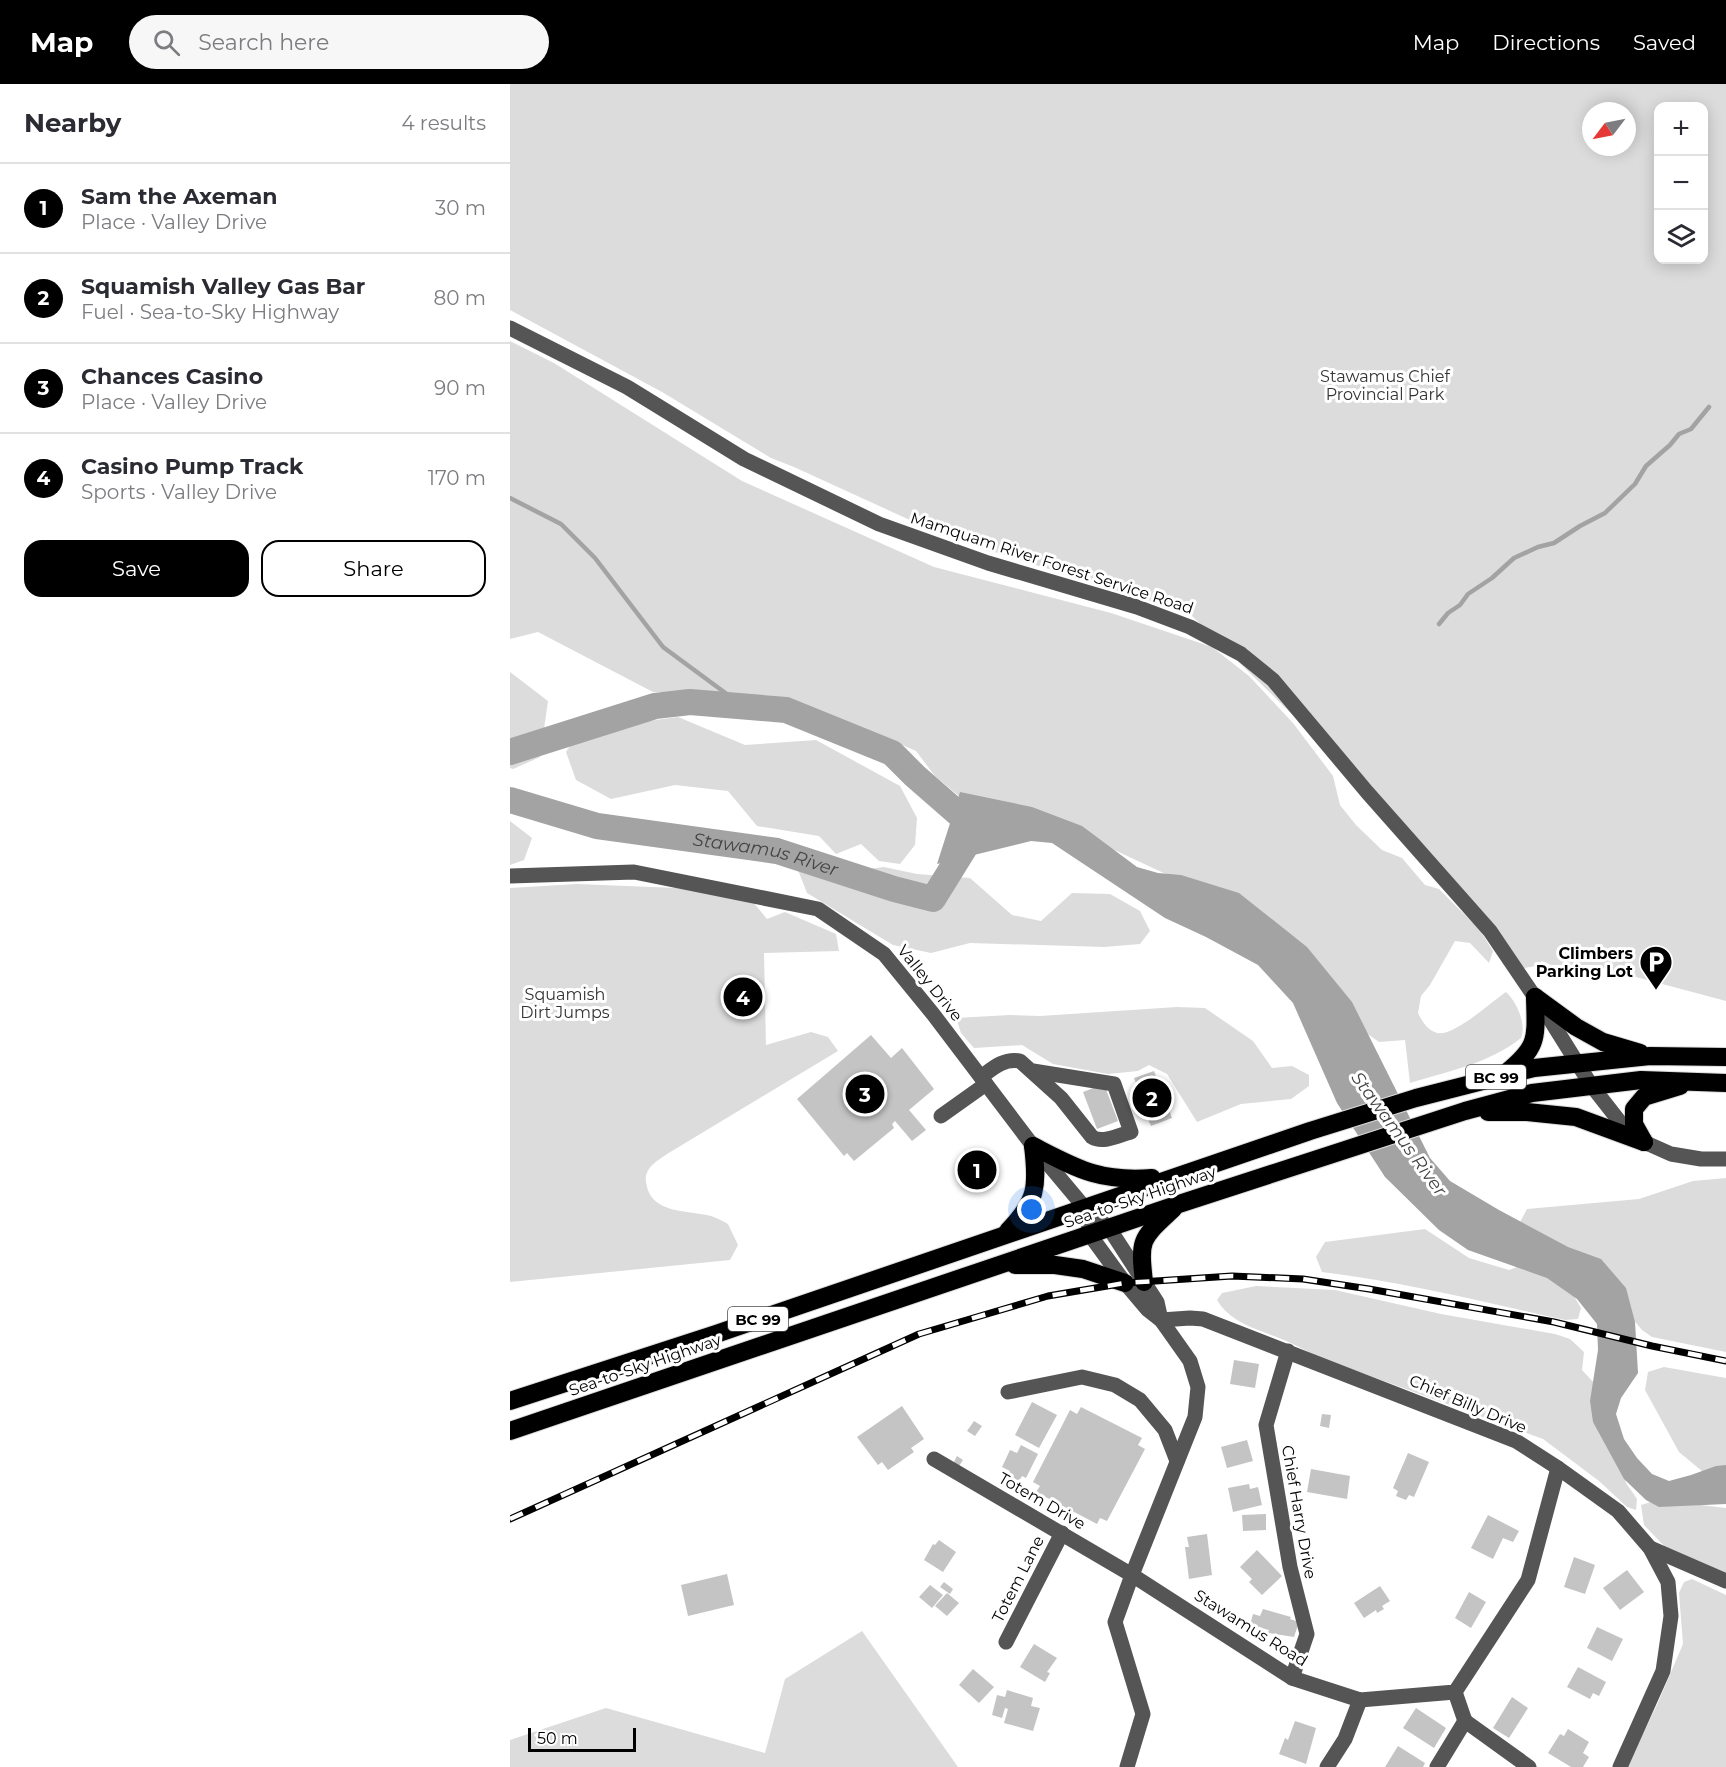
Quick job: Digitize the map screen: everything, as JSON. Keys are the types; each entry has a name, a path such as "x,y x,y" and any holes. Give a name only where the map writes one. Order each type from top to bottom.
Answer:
{"highway":[{"path":"1534,997 1576,1027 1603,1042 1650,1056"},
{"path":"1503,1075 1523,1058 1533,1044 1536,1031 1534,997"},
{"name":"Sea-to-Sky Highway","path":"510,1401 716,1334 1310,1131 1416,1098 1534,1068 1650,1056 1726,1057"},
{"name":"Sea-to-Sky Highway","path":"510,1431 1179,1204 1437,1120 1532,1093 1591,1085 1641,1080 1726,1083"},
{"path":"1644,1142 1634,1124 1634,1109 1644,1097 1694,1082"},
{"path":"1465,1112 1527,1112 1576,1117 1644,1142"},
{"path":"1033,1146 1074,1167 1101,1177 1130,1180 1180,1175"},
{"path":"1004,1235 1023,1215 1033,1198 1036,1172 1033,1146"},
{"path":"1144,1282 1140,1249 1149,1232 1179,1204"},
{"path":"998,1266 1055,1264 1083,1269 1125,1283"}],"street":[{"name":"Mamquam River Forest Service Road","path":"510,328 627,387 744,459 879,524 988,563 1137,608 1190,627 1241,654 1273,680 1367,792 1490,931 1591,1085 1627,1131 1644,1142 1671,1154 1701,1159 1726,1159"},
{"name":"Valley Drive","path":"510,876 634,872 818,909 884,954 933,1014 1033,1146 1085,1208 1090,1235"},
{"path":"941,1116 1005,1061 1011,1059 1020,1061 1033,1071 1061,1098 1092,1137 1105,1140 1131,1132 1114,1084 1033,1071"},
{"path":"1085,1208 1109,1228 1156,1302 1161,1320"},
{"path":"1090,1235 1125,1283 1147,1309 1161,1320 1190,1361 1198,1386 1195,1417 1115,1622 1143,1714 1127,1767"},
{"name":"Chief Billy Drive","path":"1161,1320 1203,1319 1516,1441 1618,1511 1650,1548 1668,1582 1671,1617 1663,1671 1620,1767"},
{"name":"Chief Harry Drive","path":"1288,1351 1266,1425 1290,1567 1307,1634 1292,1678"},
{"path":"1008,1392 1082,1377 1115,1385 1140,1400 1165,1430 1177,1461"},
{"name":"Totem Drive","path":"934,1459 1132,1575"},
{"path":"1529,1767 1465,1721 1455,1692 1528,1580 1558,1468"},
{"name":"Totem Lane","path":"1006,1642 1062,1533"},
{"path":"1650,1548 1726,1581"},
{"name":"Stawamus Road","path":"1132,1575 1292,1678 1360,1700 1455,1692"},
{"path":"1327,1767 1345,1739 1360,1700"},
{"path":"1437,1767 1465,1721"}],"green space":[{"name":"Stawamus Chief Provincial Park","path":"510,84 1726,84 1726,1001 1591,965 1551,965 1542,961 1536,966 1519,969 1314,736 1189,613 947,537 771,458 662,392 510,310"},
{"path":"510,341 554,363 742,481 934,567 1111,613 1212,647 1249,676 1293,723 1333,776 1340,805 1356,825 1382,850 1402,858 1425,885 1439,889 1479,929 1493,951 1489,963 1470,943 1455,941 1430,985 1421,996 1418,1013 1425,1025 1437,1033 1453,1030 1506,992 1520,1013 1523,1026 1521,1038 1482,1060 1410,1083 1405,1040 1379,1042 1362,1030 1183,882 1065,827 966,802 935,776 916,751 878,734 698,692 653,692 538,632 510,639"},
{"path":"510,672 548,701 540,757 513,769 510,768"},
{"path":"616,708 641,722 678,717 745,745 816,740 900,786 917,818 915,845 900,864 879,861 861,844 836,854 819,836 757,826 728,791 675,785 611,799 576,780 566,752 587,721"},
{"path":"510,821 532,838 524,860 510,865"},
{"path":"817,864 847,872 884,867 917,874 970,878 1012,915 1041,921 1072,893 1110,894 1140,911 1150,931 1140,944 1104,947 970,943 931,953 893,945 807,893 798,870"},
{"name":"Squamish Dirt Jumps","path":"577,884 677,888 753,902 767,919 785,912 836,934 839,951 764,953 766,1045 811,1032 828,1037 838,1051 667,1154 652,1165 647,1173 646,1182 649,1193 663,1206 711,1216 728,1224 738,1245 730,1260 510,1282 510,888"},
{"path":"1177,1007 1205,1008 1253,1041 1272,1068 1292,1066 1309,1075 1309,1086 1291,1099 1241,1104 1197,1122 1167,1074 1149,1065 1138,1071 1108,1074 1053,1064 1022,1045 974,1048 961,1033 956,1018 1040,1016"},
{"path":"1726,1178 1726,1352 1652,1337 1642,1330 1627,1312 1519,1224 1527,1209 1639,1199 1693,1181"},
{"path":"1425,1229 1469,1258 1509,1270 1530,1262 1568,1286 1581,1308 1578,1319 1565,1320 1414,1287 1322,1272 1316,1257 1325,1242"},
{"path":"1256,1286 1335,1290 1441,1314 1555,1334 1570,1339 1584,1352 1582,1370 1595,1384 1623,1465 1626,1483 1637,1499 1636,1510 1627,1507 1599,1481 1543,1439 1318,1357 1238,1321 1217,1300 1222,1293"},
{"path":"1664,1367 1726,1378 1726,1471 1708,1476 1679,1452 1645,1390 1648,1372"},
{"path":"1658,1500 1726,1508 1726,1574 1672,1554 1644,1525 1641,1505"},
{"path":"1692,1579 1726,1595 1726,1767 1627,1767 1683,1644 1679,1593 1684,1582"},
{"path":"862,1631 958,1767 510,1767 510,1740 606,1708 765,1753 785,1679"}],"water":[{"path":"960,792 1032,807 1082,826 1137,867 1158,873 1181,875 1239,893 1307,947 1352,1002 1430,1158 1450,1181 1568,1247 1601,1259 1626,1288 1635,1322 1638,1373 1621,1398 1616,1414 1624,1439 1652,1474 1669,1481 1726,1465 1726,1504 1659,1507 1646,1500 1624,1479 1593,1422 1590,1401 1598,1350 1597,1324 1577,1299 1547,1278 1468,1250 1439,1230 1385,1177 1337,1103 1293,1003 1258,965 1165,918 1052,843 1031,841 937,864"}],"building":[{"path":"871,1035 891,1058 902,1048 934,1089 909,1110 926,1130 912,1141 895,1121 892,1124 894,1128 854,1161 847,1153 844,1156 797,1099"},
{"path":"1154,1071 1172,1118 1151,1126 1139,1099 1142,1098 1134,1078"},
{"path":"1104,1084 1118,1121 1097,1129 1083,1092"},
{"path":"1234,1360 1259,1364 1255,1388 1230,1384"},
{"path":"1032,1402 1057,1415 1039,1448 1015,1435"},
{"path":"902,1406 924,1439 911,1448 914,1452 888,1470 882,1462 878,1465 857,1437"},
{"path":"1081,1407 1142,1438 1138,1445 1145,1449 1107,1521 1100,1518 1097,1524 1036,1492 1040,1486 1033,1482 1070,1410 1077,1414"},
{"path":"1322,1414 1331,1415 1329,1428 1320,1426"},
{"path":"974,1421 982,1426 975,1436 967,1431"},
{"path":"1247,1440 1253,1461 1227,1468 1221,1447"},
{"path":"1021,1445 1038,1454 1026,1478 1022,1476 1019,1481 1008,1475 1010,1471 1002,1467 1010,1450 1017,1453"},
{"path":"1408,1453 1429,1462 1414,1497 1409,1495 1406,1500 1396,1496 1398,1491 1393,1488"},
{"path":"957,1456 963,1460 959,1466 954,1462"},
{"path":"1311,1469 1350,1476 1347,1499 1307,1492"},
{"path":"1249,1484 1250,1489 1258,1487 1262,1505 1233,1512 1228,1488"},
{"path":"1266,1514 1266,1530 1243,1531 1242,1515"},
{"path":"1488,1515 1519,1531 1513,1542 1503,1538 1493,1559 1471,1548"},
{"path":"1207,1534 1212,1575 1189,1579 1185,1547 1189,1547 1187,1537"},
{"path":"939,1540 956,1552 943,1572 924,1560 933,1544 935,1545"},
{"path":"1257,1550 1282,1576 1262,1595 1249,1582 1252,1579 1240,1567"},
{"path":"1574,1557 1595,1565 1585,1594 1564,1587"},
{"path":"1627,1570 1644,1592 1620,1610 1603,1588"},
{"path":"727,1574 734,1605 688,1616 681,1585"},
{"path":"944,1582 953,1589 950,1594 940,1587"},
{"path":"930,1585 943,1595 932,1608 919,1597"},
{"path":"1380,1586 1390,1601 1382,1606 1384,1609 1377,1613 1376,1610 1364,1618 1354,1603"},
{"path":"1469,1592 1486,1602 1471,1628 1455,1618"},
{"path":"947,1593 959,1603 947,1616 935,1606"},
{"path":"1263,1609 1291,1617 1290,1619 1299,1622 1294,1637 1268,1633 1269,1630 1250,1625 1253,1614 1260,1616"},
{"path":"1597,1627 1623,1639 1612,1661 1587,1648"},
{"path":"1034,1644 1057,1658 1047,1672 1050,1673 1045,1682 1020,1667"},
{"path":"1578,1667 1606,1682 1599,1696 1593,1693 1590,1699 1567,1687"},
{"path":"973,1669 994,1687 979,1703 959,1685"},
{"path":"1007,1690 1033,1698 1031,1706 1040,1708 1033,1731 1004,1723 1008,1709 1005,1708 1002,1718 992,1715 997,1695 1005,1697"},
{"path":"1512,1697 1528,1708 1509,1738 1493,1728"},
{"path":"1416,1708 1446,1728 1434,1748 1403,1728"},
{"path":"1295,1721 1316,1728 1306,1764 1279,1754 1285,1738 1288,1740"},
{"path":"1568,1729 1589,1742 1583,1753 1589,1757 1583,1767 1571,1767 1548,1753 1560,1734 1564,1736"},
{"path":"1398,1746 1425,1763 1423,1767 1385,1767"}],"waterway":[{"path":"1439,624 1448,613 1460,605 1468,594 1492,578 1514,558 1538,547 1554,543 1605,513 1635,484 1646,466 1679,434 1691,429 1709,407"},
{"path":"510,498 561,524 595,558 663,647 743,706"},
{"name":"Stawamus River","path":"510,752 655,706 690,702 786,710 892,753 962,817 983,824"},
{"name":"Stawamus River","path":"510,800 597,826 777,851 894,889 933,899 977,828"}],"railway":[{"path":"510,1519 919,1334 1048,1296 1125,1283 1232,1276 1303,1279 1554,1322 1726,1361"}],"place":[{"name":"Climbers Parking Lot","path":"1656,991"},
{"name":"Casino Pump Track","path":"743,997"},
{"name":"Chances Casino","path":"865,1094"},
{"name":"Squamish Valley Gas Bar","path":"1152,1098"},
{"name":"Sam the Axeman","path":"977,1170"}]}
